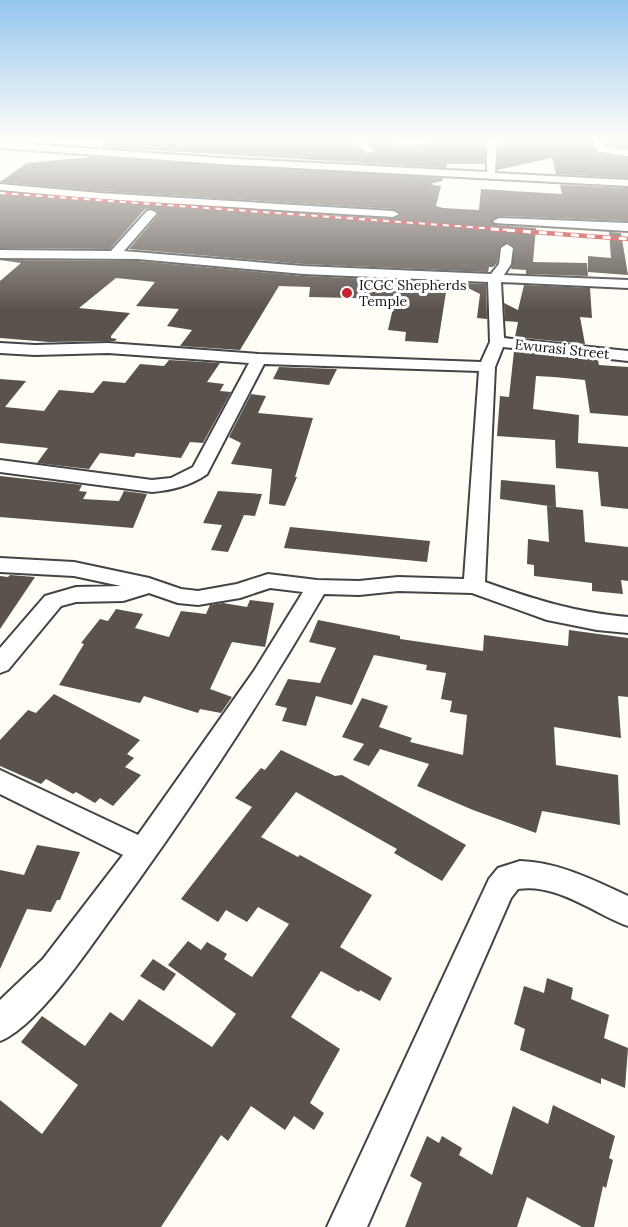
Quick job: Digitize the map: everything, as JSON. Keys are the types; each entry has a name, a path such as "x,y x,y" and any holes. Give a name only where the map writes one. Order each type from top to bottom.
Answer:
{"street":[{"path":"104,196 393,214"},
{"path":"115,254 151,213"},
{"path":"499,221 628,227"},
{"path":"474,586 487,367 497,342 494,279 505,264 507,248"},
{"path":"0,254 115,254 195,259 303,270 440,274 494,279 628,284"},
{"name":"Ewurasi Street","path":"497,342 628,356"},
{"path":"0,348 51,350 108,348 259,359 487,367"},
{"path":"0,466 152,486 172,485 190,478 200,470 259,359"},
{"path":"440,366 486,387"},
{"path":"0,565 74,569 149,585 178,596 198,598 240,591 268,581 317,587 358,588 398,584 474,586 547,612 597,622 628,625"},
{"path":"0,664 53,602 65,595 78,593 131,594 149,585"},
{"path":"0,1024 54,970 143,851 263,677 317,587"},
{"path":"0,781 143,851"},
{"path":"347,1227 500,889 510,877 525,875 551,878 599,897 628,912"}],"building":[{"path":"0,196 47,196 393,219 401,215 393,209 186,196 438,196 436,206 479,210 480,196 628,196 628,221 499,216 491,221 495,225 536,228 533,262 587,263 588,276 526,274 526,270 511,269 515,248 508,242 500,246 497,263 489,267 488,272 303,264 129,249 159,214 158,211 150,208 145,209 110,249 0,248"},
{"path":"609,232 621,233 628,275 588,272 588,256 611,258"},
{"path":"0,260 138,261 303,276 486,284 487,319 477,318 480,294 466,287 447,286 438,343 405,341 406,332 388,330 395,299 309,297 310,287 279,286 240,350 180,346 192,330 167,326 179,309 136,306 155,282 116,278 79,308 130,313 111,336 117,339 115,341 49,342 0,338 0,281 21,263"},
{"path":"524,285 590,288 592,318 580,317 585,344 515,337 518,322 505,321 504,303 518,310"},
{"path":"514,351 598,360 599,365 628,367 628,416 590,413 585,380 554,377 536,376 533,409 579,415 578,443 628,447 628,509 601,506 598,472 556,468 555,440 497,436 500,396 509,397"},
{"path":"169,360 220,363 207,382 224,384 220,391 231,392 203,443 190,442 181,458 136,453 134,457 100,453 89,469 37,463 48,448 0,443 0,379 26,381 5,407 44,411 59,390 93,393 103,381 125,383 140,364 164,366"},
{"path":"279,367 337,369 329,385 273,379"},
{"path":"251,394 266,396 258,413 313,418 295,477 297,477 285,506 269,504 272,469 231,464 241,443 229,437"},
{"path":"0,476 82,485 79,491 87,492 83,499 119,501 124,491 147,494 133,528 0,517"},
{"path":"501,480 555,485 556,507 500,499"},
{"path":"218,491 262,494 255,516 244,515 228,552 211,550 222,525 203,523"},
{"path":"547,506 583,510 585,542 628,547 628,581 621,580 623,594 592,591 592,583 534,576 534,565 527,564 528,539 549,542"},
{"path":"290,527 430,541 427,562 284,548"},
{"path":"0,576 35,577 0,629"},
{"path":"250,600 274,603 265,647 232,642 210,689 232,697 221,713 200,709 198,713 144,696 140,703 59,685 84,644 81,643 100,619 108,621 116,609 143,614 135,628 169,637 181,611 206,614 210,605 223,603 247,607"},
{"path":"318,620 400,636 400,639 483,651 484,635 568,646 569,630 628,638 628,697 618,696 621,738 554,727 556,765 618,775 620,825 542,811 536,833 417,786 429,764 380,749 369,766 353,760 364,744 342,737 362,698 388,706 379,727 412,738 410,742 463,755 467,715 450,712 452,701 441,699 446,673 426,670 427,665 374,655 352,705 316,696 306,726 282,721 287,708 275,705 288,679 320,683 336,648 309,642"},
{"path":"54,694 140,740 127,754 134,758 125,767 141,775 113,806 100,798 95,803 46,779 41,784 0,766 0,740 28,710 36,713"},
{"path":"281,750 335,776 342,775 466,845 442,881 394,853 397,849 296,792 261,837 298,857 300,855 372,895 340,947 392,978 380,1001 321,971 291,1017 340,1049 310,1103 324,1113 314,1130 294,1116 285,1130 251,1106 228,1141 221,1135 161,1227 0,1227 0,1100 42,1134 78,1085 21,1042 42,1016 85,1046 110,1012 123,1021 139,999 212,1047 236,1014 168,965 188,941 201,950 207,942 227,954 224,959 252,977 289,924 258,907 247,922 226,910 218,922 181,899 252,807 235,798 261,768 265,770"},
{"path":"37,845 80,852 60,900 57,900 51,912 27,909 0,969 0,870 24,875"},
{"path":"153,959 176,974 164,991 140,976"},
{"path":"547,978 573,988 571,999 609,1015 604,1038 628,1048 625,1088 601,1078 601,1084 520,1050 525,1029 514,1024 524,986 544,993"},
{"path":"553,1105 615,1136 609,1158 613,1160 606,1188 603,1186 594,1227 582,1227 527,1197 517,1227 405,1227 422,1183 410,1176 427,1136 439,1143 442,1136 462,1148 459,1155 492,1175 513,1106 548,1124"}],"railway":[{"path":"45,196 511,230"},
{"path":"491,229 628,239"}],"place":[{"name":"ICGC Shepherds Temple","path":"347,293"}]}
